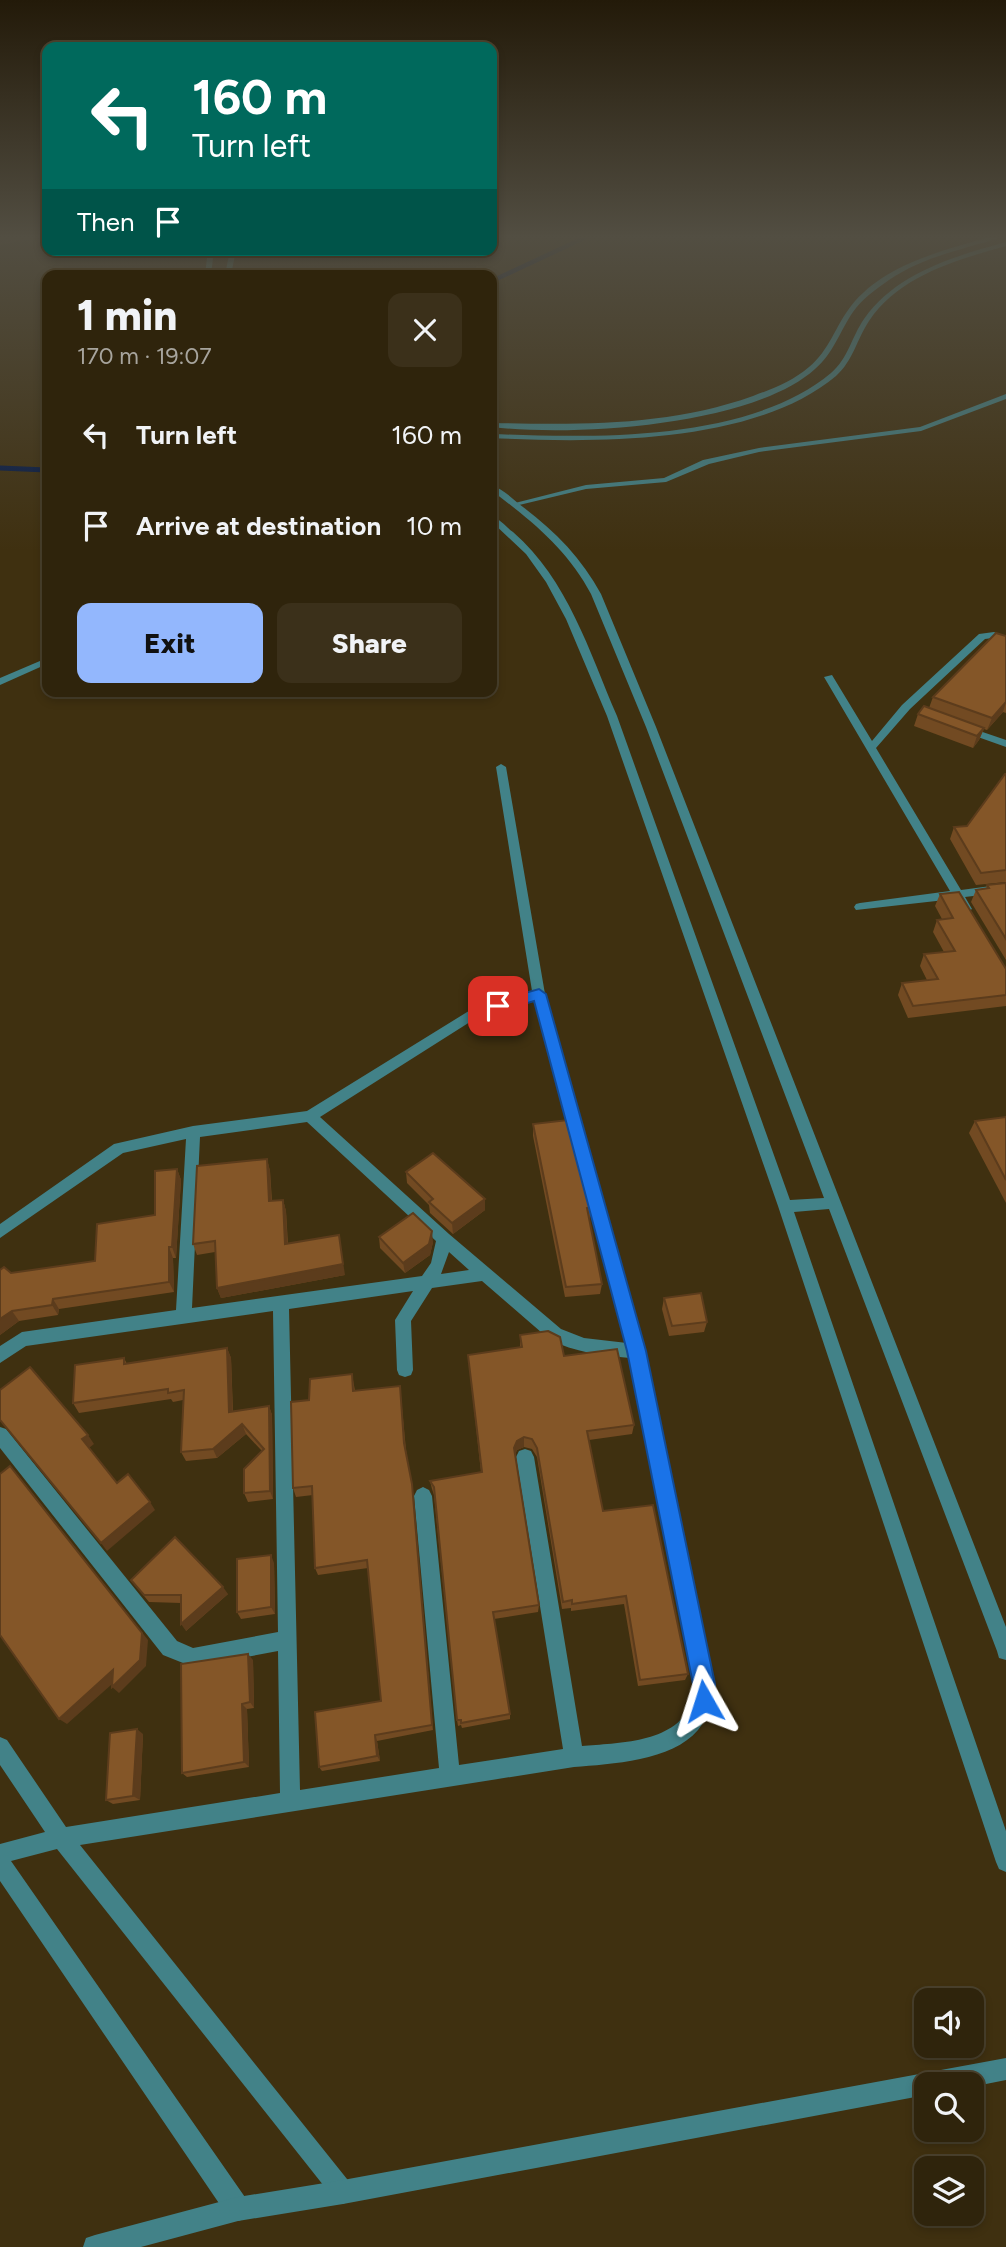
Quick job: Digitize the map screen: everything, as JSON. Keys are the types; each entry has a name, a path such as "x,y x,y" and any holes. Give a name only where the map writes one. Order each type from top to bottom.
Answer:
{"street":[{"path":"497,425 584,428 643,424 707,413 783,387 817,365 833,341"},
{"path":"497,436 598,438 653,435 763,412 797,398 831,376 848,360 855,341"},
{"path":"514,504 586,487 666,480 706,462 758,450 921,429 1006,396"},
{"path":"497,491 568,552 589,579 643,709 1006,1651"},
{"path":"497,523 538,562 573,619 612,716 785,1206 1006,1862"},
{"path":"994,635 1006,625"},
{"path":"872,747 906,707 982,636 994,635 1006,640"},
{"path":"0,682 42,663"},
{"path":"829,677 971,917"},
{"path":"906,707 919,712"},
{"path":"956,726 1006,744"},
{"path":"0,1854 61,1838 574,1757 638,1751 669,1739 697,1716 704,1701 704,1684 637,1351 539,994 501,767"},
{"path":"860,907 1006,888"},
{"path":"0,1232 119,1148 193,1132 310,1115 477,1012 539,994"},
{"path":"310,1115 444,1239 567,1342 637,1351"},
{"path":"184,1315 193,1132"},
{"path":"785,1206 835,1203"},
{"path":"405,1370 403,1320 438,1265 444,1239"},
{"path":"0,1356 22,1339 486,1275"},
{"path":"281,1304 290,1802"},
{"path":"0,1434 170,1648 193,1658 287,1640"},
{"path":"526,1457 574,1757"},
{"path":"423,1496 450,1778"},
{"path":"0,1747 61,1838 343,2192"},
{"path":"0,1863 238,2208"},
{"path":"95,2247 238,2208 343,2192 1006,2069"}],"building":[{"path":"996,633 1006,636 1006,702 992,718 933,697"},
{"path":"924,706 984,728 977,736 918,714"},
{"path":"1005,774 1006,870 981,873 954,827 967,826"},
{"path":"1006,883 1006,939 976,890 989,888 987,885"},
{"path":"959,892 1006,969 1006,995 913,1006 902,983 938,979 924,954 955,951 937,920 953,918 940,894"},
{"path":"1006,1117 1006,1180 975,1121"},
{"path":"568,1120 592,1207 587,1208 602,1284 566,1287 533,1124"},
{"path":"433,1153 485,1199 452,1223 429,1202 433,1199 406,1172"},
{"path":"267,1159 269,1201 283,1200 285,1244 339,1235 343,1264 217,1288 215,1241 193,1244 197,1166"},
{"path":"177,1169 172,1247 169,1247 169,1282 53,1299 52,1305 12,1311 0,1319 0,1270 4,1267 11,1273 95,1261 97,1224 155,1215 155,1171"},
{"path":"413,1213 432,1231 429,1244 403,1263 379,1237"},
{"path":"701,1293 707,1322 672,1326 664,1298"},
{"path":"548,1331 560,1337 564,1356 617,1349 634,1425 587,1431 603,1511 653,1505 688,1674 640,1680 626,1596 572,1604 572,1600 563,1602 537,1448 532,1439 524,1437 517,1441 514,1448 539,1605 493,1612 510,1714 461,1723 461,1720 457,1720 434,1487 430,1481 482,1472 468,1355 522,1347 520,1335"},
{"path":"227,1348 229,1412 269,1406 270,1491 244,1493 244,1469 264,1449 242,1424 213,1449 181,1452 184,1390 168,1393 168,1389 73,1403 75,1365 124,1358 124,1364"},
{"path":"30,1367 88,1435 82,1439 117,1483 128,1474 150,1502 101,1543 0,1420 0,1390"},
{"path":"352,1374 353,1391 400,1386 404,1443 412,1484 432,1725 375,1735 377,1756 319,1767 315,1712 381,1701 367,1560 315,1568 312,1486 293,1488 291,1402 309,1400 310,1379"},
{"path":"10,1466 142,1633 140,1660 112,1687 113,1670 59,1719 0,1635 0,1474"},
{"path":"175,1537 223,1587 181,1624 181,1595 144,1595 131,1580"},
{"path":"271,1555 271,1607 237,1612 237,1559"},
{"path":"248,1654 250,1702 242,1704 244,1762 182,1773 181,1664"},
{"path":"137,1729 133,1796 106,1800 110,1733"}],"waterway":[{"path":"0,468 42,470"}],"route":[{"path":"498,1006 539,994 637,1351 704,1684 704,1701"}]}
